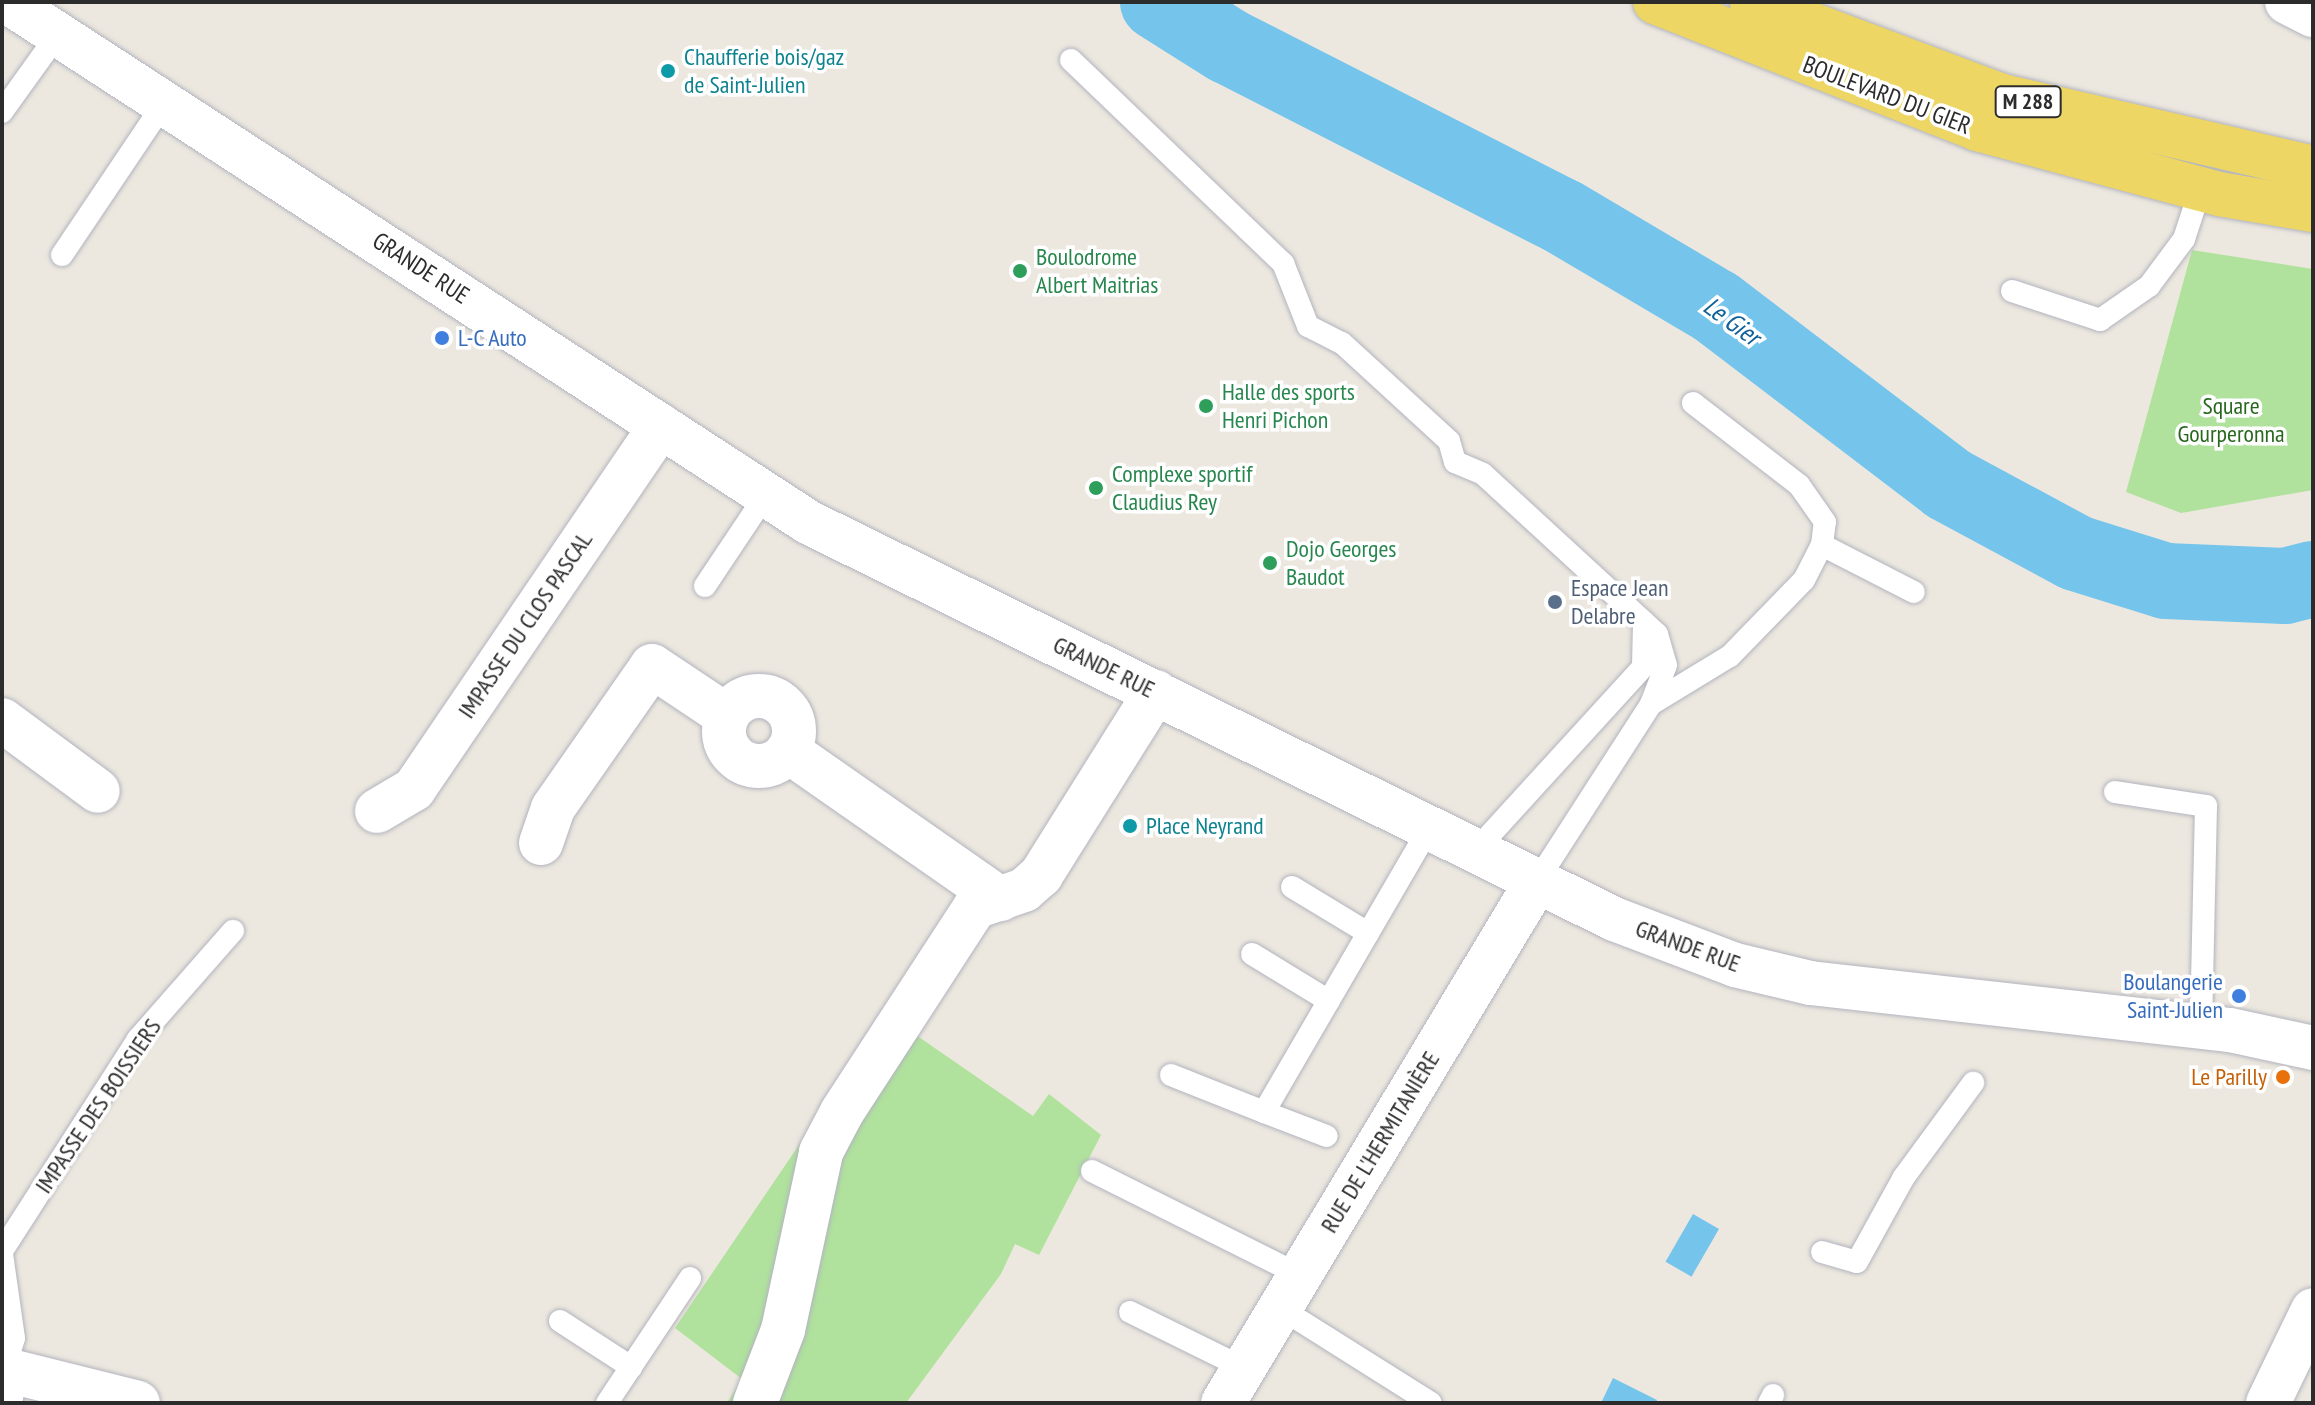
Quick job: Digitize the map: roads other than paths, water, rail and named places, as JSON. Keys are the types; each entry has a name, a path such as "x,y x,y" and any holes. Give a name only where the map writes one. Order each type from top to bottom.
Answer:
{"main road":[{"name":"BOULEVARD DU GIER","path":"1655,2 1977,129 2200,190 2313,210"},
{"name":"BOULEVARD DU GIER","path":"1752,2 2002,96 2313,168"}],"street":[{"name":"GRANDE RUE","path":"8,2 765,496 1537,881 1735,965 2000,1018 2201,1026 2313,1048"},
{"path":"2287,2 2313,15"},
{"name":"IMPASSE DU CLOS PASCAL","path":"377,811 414,789 661,426"},
{"path":"541,843 553,808 652,666 727,716 729,750 747,764 770,765 788,751 1000,899"},
{"path":"755,1403 783,1330 821,1152 896,1027 975,907 1000,899 1041,875 1156,692"},
{"path":"2,720 98,791"},
{"name":"RUE DE L'HERMITANIÈRE","path":"1234,1386 1537,881"},
{"path":"2268,1403 2313,1310"},
{"path":"9,1379 138,1403"}],"lane":[{"path":"2,10 8,2"},
{"path":"2,112 58,34"},
{"path":"1071,60 1283,263 1308,326 1342,343 1449,441 1455,462 1483,474 1657,634 1666,665 1651,704 1537,881"},
{"path":"62,255 165,102"},
{"path":"2012,291 2100,320 2149,286 2184,239 2200,190"},
{"path":"1651,704 1730,656 1804,580 1822,545 1825,522 1815,504 1773,465 1693,403"},
{"path":"705,586 765,496"},
{"path":"1822,545 1914,592"},
{"path":"1476,850 1643,667 1643,620"},
{"path":"2115,792 2206,806 2201,1026"},
{"path":"1264,1112 1429,828"},
{"path":"1292,887 1368,933"},
{"name":"IMPASSE DES BOISSIERS","path":"9,1379 14,1338 2,1252 138,1039 233,931"},
{"path":"1252,954 1329,1001"},
{"path":"1171,1075 1327,1136"},
{"path":"1822,1252 1857,1262 1910,1166 1973,1083"},
{"path":"1092,1171 1290,1292 1431,1403"},
{"path":"607,1403 690,1278"},
{"path":"1130,1312 1234,1386"},
{"path":"560,1321 631,1367"}],"water":[{"path":"1693,1214 1719,1229 1691,1277 1666,1262"},
{"path":"1613,1378 1657,1400 1656,1403 1602,1401"}],"waterway":[{"name":"Le Gier","path":"1158,2 1228,46 1562,216 1716,307 1948,484 2076,553 2166,581 2285,586 2313,579"}],"place":[{"name":"Chaufferie bois/gaz de Saint-Julien","path":"668,71"},
{"name":"Boulodrome Albert Maitrias","path":"1020,271"},
{"name":"L-C Auto","path":"442,338"},
{"name":"Halle des sports Henri Pichon","path":"1206,406"},
{"name":"Complexe sportif Claudius Rey","path":"1096,488"},
{"name":"Dojo Georges Baudot","path":"1270,563"},
{"name":"Espace Jean Delabre","path":"1555,602"},
{"name":"Place Neyrand","path":"1130,826"},
{"name":"Boulangerie Saint-Julien","path":"2239,996"},
{"name":"Le Parilly","path":"2283,1077"}],"park label":[{"name":"Square Gourperonna","path":"2231,420"}]}
